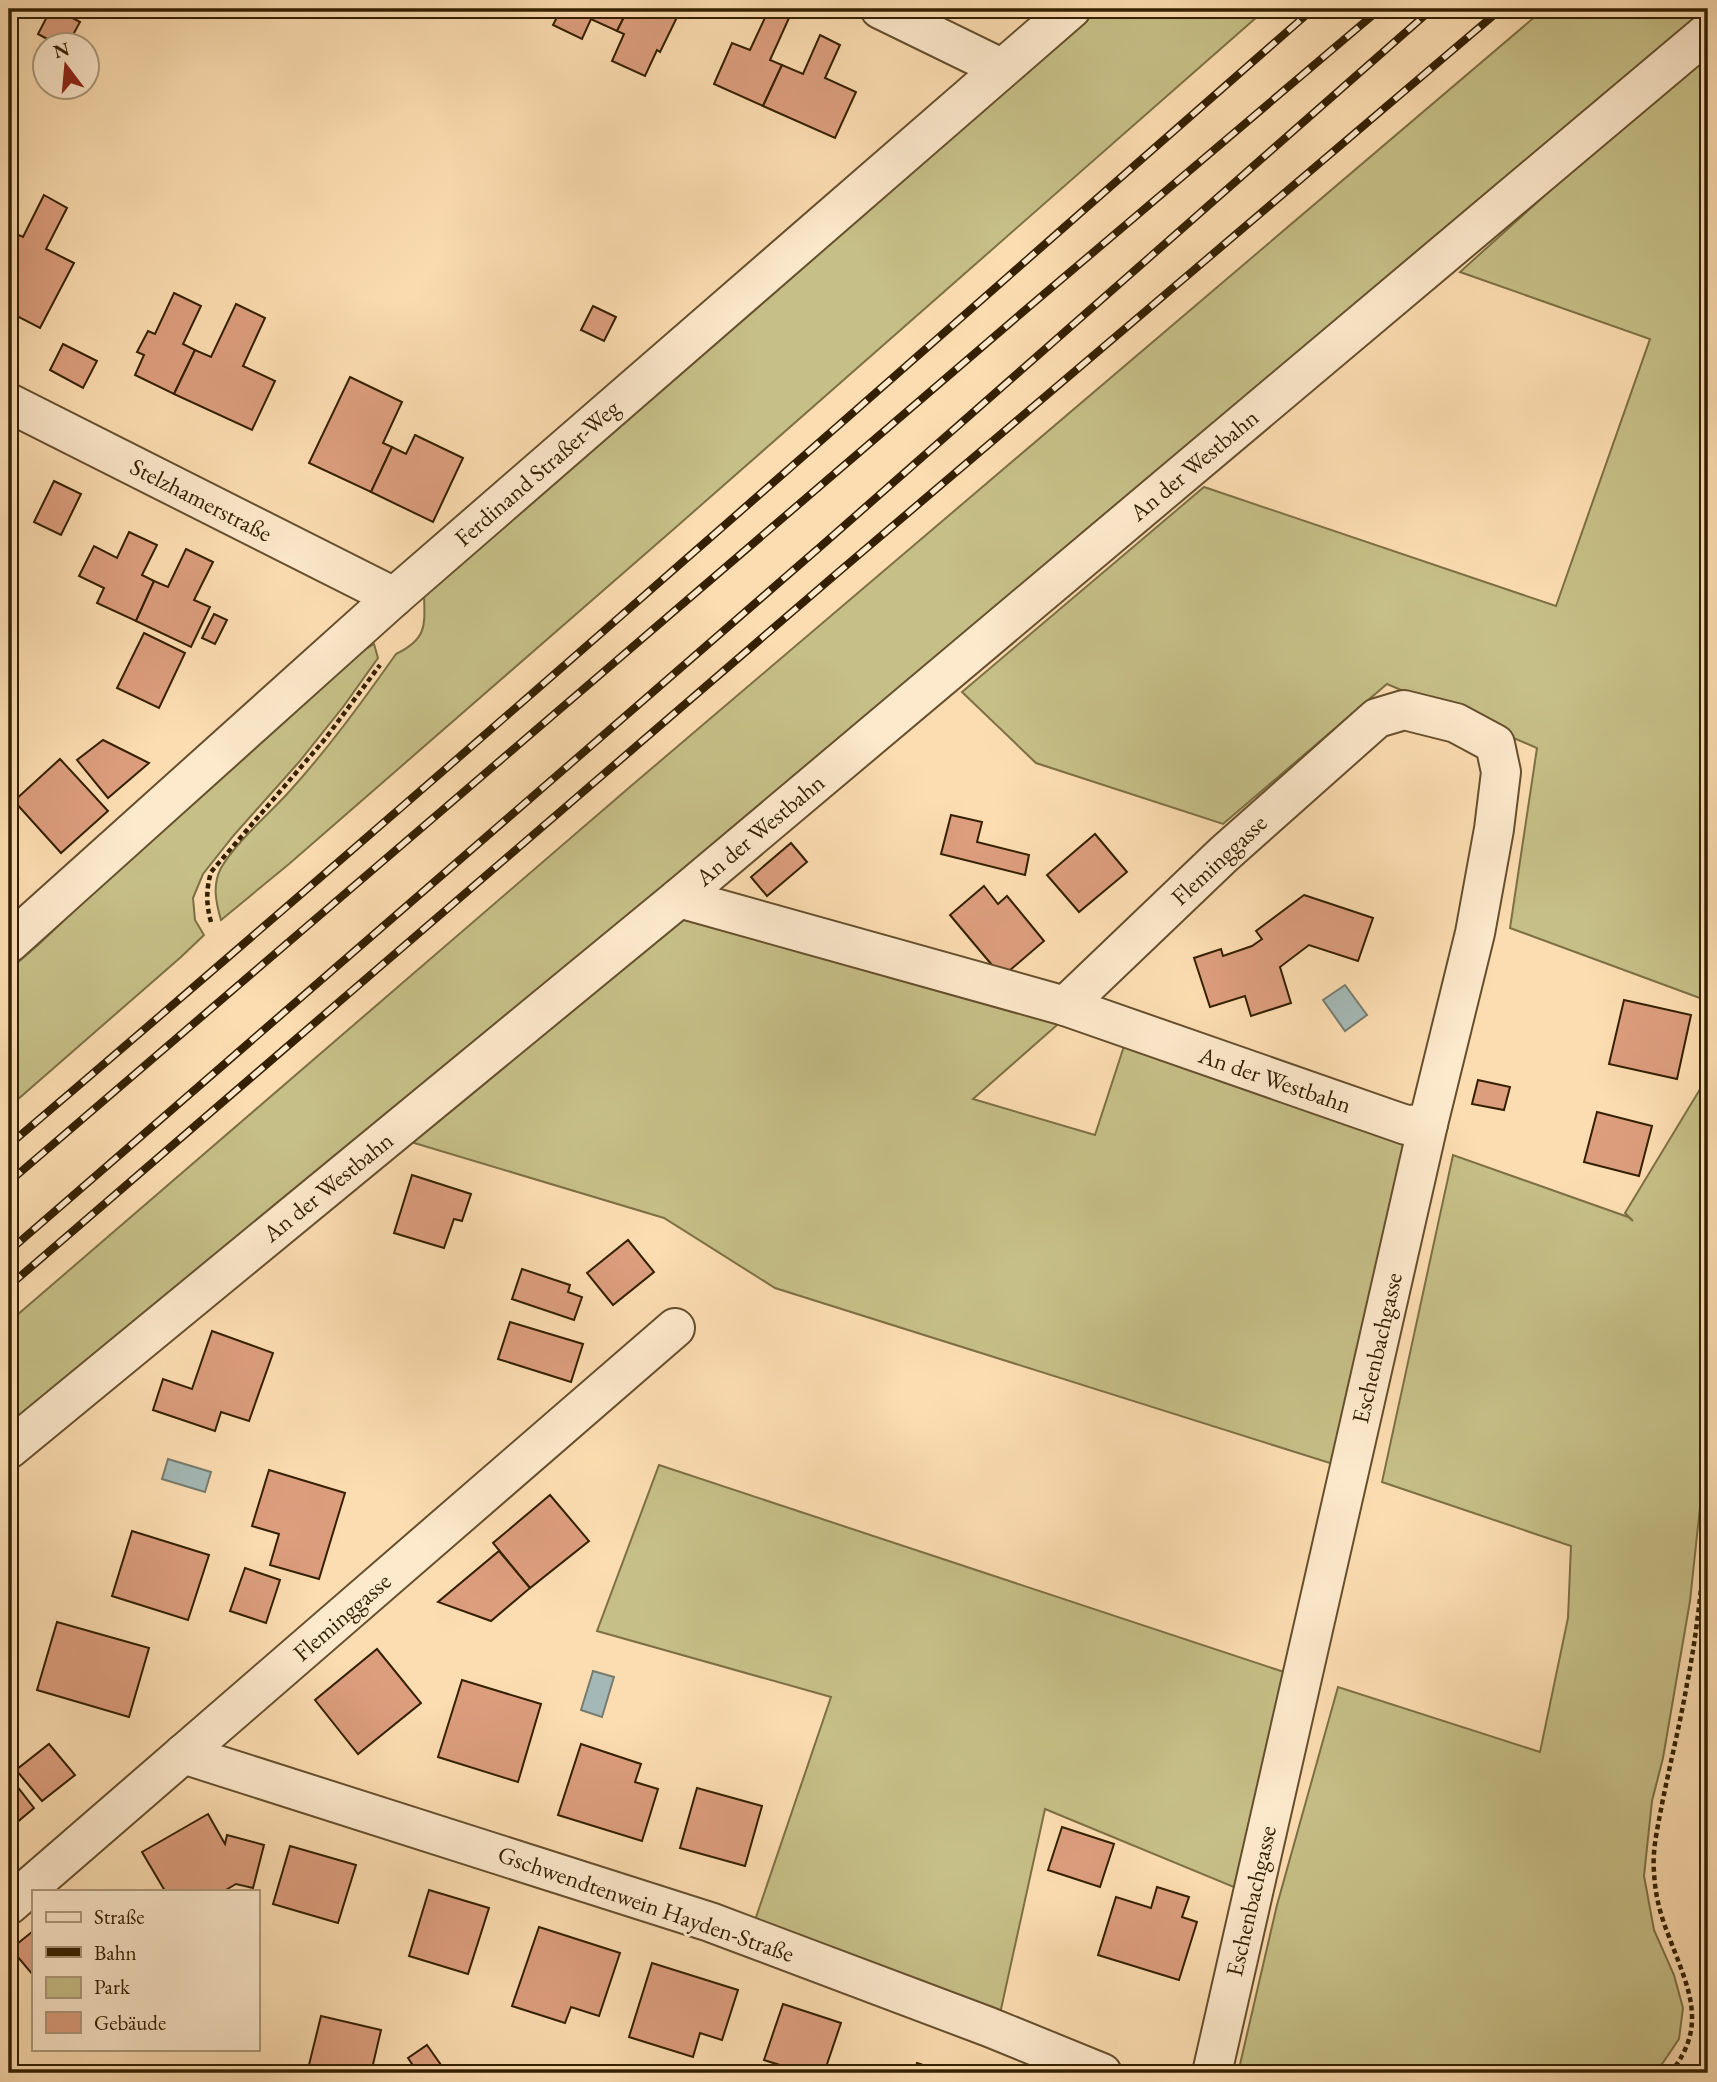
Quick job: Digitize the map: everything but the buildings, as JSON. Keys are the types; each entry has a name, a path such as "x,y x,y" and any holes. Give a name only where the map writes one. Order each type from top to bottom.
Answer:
{"street":[{"path":"880,9 1001,68"},
{"name":"Ferdinand Straßer-Weg","path":"9,943 394,597 1070,9"},
{"name":"An der Westbahn","path":"9,1449 679,898 1708,32"},
{"name":"Stelzhamerstraße","path":"9,403 394,597"},
{"name":"Eschenbachgasse","path":"1212,2073 1428,1124 1475,933 1494,829 1501,772 1495,744 1455,723 1404,710 1377,718"},
{"name":"Fleminggasse","path":"1065,1006 1224,854 1377,718"},
{"name":"An der Westbahn","path":"679,898 1065,1006 1406,1125 1428,1124"},
{"name":"Fleminggasse","path":"9,1905 675,1328"},
{"name":"Gschwendtenwein Hayden-Straße","path":"183,1754 710,1922 976,2022 1102,2073"}],"path":[{"path":"211,922 206,901 211,872 325,739 380,665"},
{"path":"1670,2073 1681,2060 1688,2044 1693,2010 1682,1969 1660,1910 1654,1884 1654,1853 1688,1682 1708,1515"}],"green space":[{"path":"1092,9 1266,9 675,528 221,920 216,887 218,874 227,858 317,759 396,654 419,637 424,623 424,595 758,294"},
{"path":"1544,9 1708,11 9,1438 9,1322 631,786"},
{"path":"1708,48 1708,1001 1510,928 1537,748 1387,684 1223,824 1036,763 962,692 1204,487 1556,606 1650,339 1460,272"},
{"path":"374,644 378,658 343,707 203,874 193,898 195,920 204,935 9,1107 9,970 263,733"},
{"path":"691,914 1065,1018 973,1099 1095,1135 1126,1040 1406,1138 1333,1464 775,1288 664,1218 411,1142"},
{"path":"1708,1076 1708,1432 1690,1601 1663,1758 1652,1801 1644,1876 1654,1930 1674,1975 1683,2008 1679,2039 1662,2064 1651,2073 1238,2073 1277,1905 1338,1687 1540,1752 1568,1618 1571,1546 1382,1482 1453,1155 1633,1221 1625,1213"},
{"path":"659,1465 1287,1673 1236,1888 1045,1809 998,2023 751,1932 831,1697 597,1631"}],"shaded area":[{"path":"1345,985 1367,1015 1345,1031 1323,1000"},
{"path":"168,1459 211,1472 205,1492 162,1479"},
{"path":"593,1671 614,1677 602,1717 581,1710"}],"railway":[{"path":"9,1145 500,721 1313,9"},
{"path":"9,1182 1380,9"},
{"path":"9,1251 820,547 1432,9"},
{"path":"9,1286 835,575 1501,9"}]}
